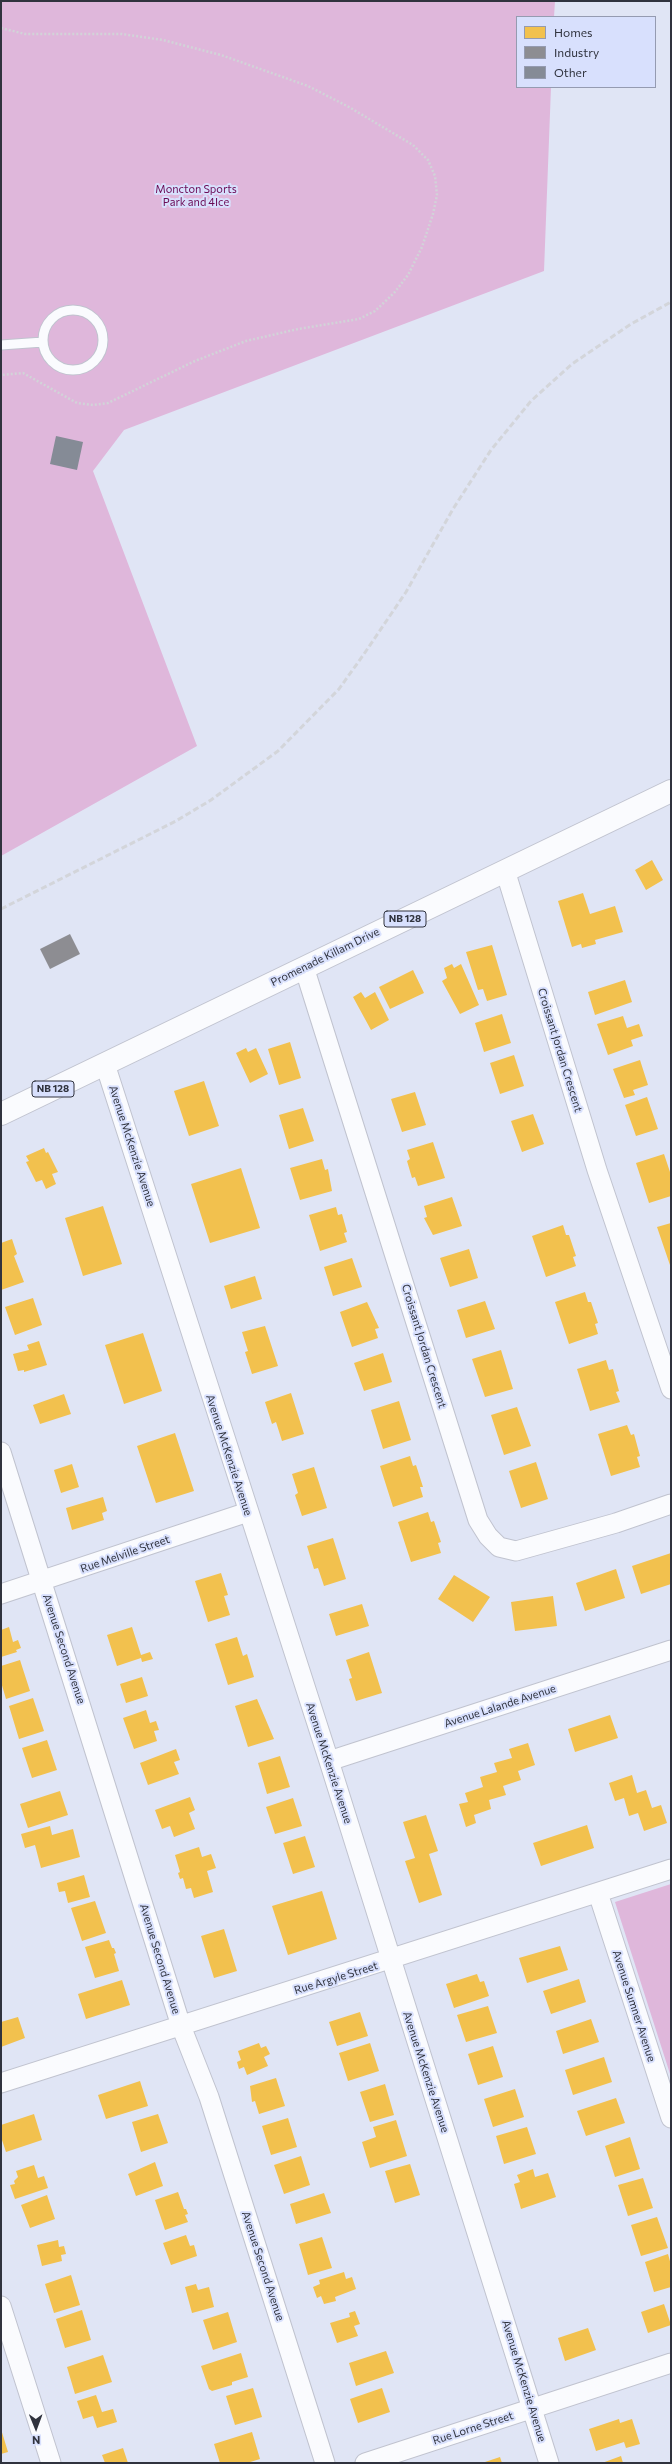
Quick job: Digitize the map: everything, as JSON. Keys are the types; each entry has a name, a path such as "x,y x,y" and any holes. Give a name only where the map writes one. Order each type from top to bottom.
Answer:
{"main road":[{"name":"Promenade Killam Drive","path":"1,1114 671,791"}],"street":[{"name":"Croissant Jordan Crescent","path":"505,870 597,1170 671,1389"},
{"name":"Croissant Jordan Crescent","path":"304,967 478,1520 488,1536 499,1547 516,1551 616,1523 671,1504"},
{"name":"Avenue McKenzie Avenue","path":"106,1064 248,1512 329,1761 390,1961 549,2463"},
{"name":"Avenue Second Avenue","path":"1,1452 182,2026 209,2097 325,2463"},
{"name":"Rue Melville Street","path":"1,1594 248,1512"},
{"name":"Avenue Lalande Avenue","path":"329,1761 671,1650"},
{"name":"Rue Argyle Street","path":"1,2084 671,1870"},
{"name":"Avenue Sumner Avenue","path":"598,1893 671,2118"},
{"path":"1,2306 52,2463"},
{"name":"Rue Lorne Street","path":"365,2463 671,2363"}],"lane":[{"path":"73,310 89,314 97,321 103,339 97,358 90,365 80,369 64,368 55,364 46,352 43,342 44,330 49,321 59,312 73,310"},
{"path":"1,345 43,342"}],"path":[{"path":"1,28 25,34 122,34 163,40 221,55 308,86 349,107 413,145 428,160 435,176 437,195 433,214 422,248 408,275 394,293 375,311 360,319 298,329 246,341 195,361 108,403 93,405 77,403 23,373 1,375"}],"green space":[{"name":"Moncton Sports Park and 4Ice","path":"1,1 555,1 554,16 516,16 516,88 551,88 544,271 124,430 93,471 197,746 1,856"},
{"path":"671,1884 671,2077 615,1902"}],"building: Homes":[{"path":"652,860 663,880 646,890 635,870"},
{"path":"583,893 590,914 615,906 623,932 595,940 596,944 582,948 581,944 572,947 558,901"},
{"path":"492,945 507,995 487,1001 483,989 478,990 466,952"},
{"path":"452,964 454,968 461,964 479,1005 460,1014 442,981 447,978 444,968"},
{"path":"413,970 424,993 390,1009 379,987"},
{"path":"625,980 632,1002 595,1015 588,992"},
{"path":"361,992 365,998 375,992 389,1020 371,1030 353,997"},
{"path":"502,1014 511,1043 484,1052 475,1023"},
{"path":"623,1016 627,1028 639,1024 643,1036 631,1040 633,1046 608,1055 597,1024"},
{"path":"290,1042 301,1078 279,1085 268,1049"},
{"path":"246,1048 248,1052 256,1048 268,1074 250,1083 236,1053"},
{"path":"514,1055 524,1086 500,1094 490,1063"},
{"path":"640,1060 648,1085 633,1090 635,1095 624,1098 613,1069"},
{"path":"204,1081 219,1126 189,1136 174,1091"},
{"path":"415,1092 426,1125 402,1132 391,1099"},
{"path":"647,1097 658,1129 636,1136 625,1105"},
{"path":"303,1108 314,1141 289,1149 279,1115"},
{"path":"533,1114 544,1144 522,1152 511,1121"},
{"path":"433,1142 445,1178 418,1186 415,1177 412,1178 407,1161 410,1159 407,1150"},
{"path":"44,1148 46,1153 48,1152 58,1172 52,1174 56,1184 46,1189 42,1180 36,1182 26,1162 29,1161 26,1156"},
{"path":"664,1154 671,1175 671,1196 649,1203 636,1163"},
{"path":"322,1159 325,1170 328,1169 332,1191 300,1200 290,1168"},
{"path":"241,1168 260,1228 210,1243 191,1184"},
{"path":"452,1197 462,1226 433,1235 424,1218 427,1217 424,1206"},
{"path":"103,1206 122,1264 83,1276 65,1218"},
{"path":"336,1207 338,1215 342,1214 347,1232 344,1233 347,1242 320,1251 309,1215"},
{"path":"671,1223 671,1268 657,1227"},
{"path":"563,1225 566,1235 569,1235 576,1256 573,1257 576,1266 546,1277 532,1236"},
{"path":"12,1239 17,1254 14,1256 24,1282 1,1290 1,1243"},
{"path":"469,1249 478,1278 450,1287 440,1258"},
{"path":"352,1258 362,1287 333,1296 324,1267"},
{"path":"255,1276 262,1299 231,1309 224,1286"},
{"path":"585,1292 588,1302 591,1302 598,1323 595,1324 598,1334 569,1344 555,1302"},
{"path":"33,1298 42,1325 15,1335 5,1307"},
{"path":"485,1301 495,1329 466,1338 457,1310"},
{"path":"367,1302 379,1328 375,1329 378,1338 352,1347 340,1312"},
{"path":"265,1326 278,1366 252,1374 245,1352 248,1351 242,1332"},
{"path":"143,1333 162,1391 124,1404 105,1345"},
{"path":"39,1341 47,1365 24,1372 24,1370 18,1371 13,1354 29,1350 27,1345"},
{"path":"501,1350 513,1389 485,1397 472,1359"},
{"path":"383,1353 392,1382 364,1391 354,1363"},
{"path":"606,1360 609,1370 613,1369 619,1391 616,1392 620,1402 590,1411 577,1369"},
{"path":"291,1393 304,1434 282,1441 276,1422 272,1424 265,1402"},
{"path":"64,1394 71,1414 40,1424 33,1405"},
{"path":"399,1401 411,1440 383,1449 371,1410"},
{"path":"517,1407 531,1446 504,1455 491,1415"},
{"path":"627,1425 631,1435 634,1434 640,1456 637,1457 640,1467 611,1476 598,1434"},
{"path":"175,1433 194,1491 156,1503 137,1446"},
{"path":"410,1456 413,1466 416,1465 423,1487 420,1487 423,1497 393,1507 380,1466"},
{"path":"536,1462 548,1499 521,1508 509,1471"},
{"path":"72,1464 79,1487 61,1493 54,1470"},
{"path":"314,1467 327,1508 302,1516 295,1495 298,1493 292,1474"},
{"path":"103,1497 107,1511 102,1513 104,1520 72,1530 66,1508"},
{"path":"428,1512 431,1522 434,1521 441,1542 438,1543 441,1553 411,1562 398,1522"},
{"path":"333,1538 346,1579 324,1586 318,1568 314,1569 307,1546"},
{"path":"671,1553 671,1584 641,1594 632,1566"},
{"path":"616,1569 625,1598 585,1611 576,1583"},
{"path":"221,1573 228,1595 224,1596 230,1615 208,1622 195,1581"},
{"path":"454,1575 490,1597 473,1622 438,1599"},
{"path":"553,1596 557,1626 515,1631 511,1602"},
{"path":"362,1604 369,1626 336,1636 329,1614"},
{"path":"9,1627 13,1642 18,1640 21,1648 16,1650 17,1652 1,1657 1,1630"},
{"path":"132,1627 141,1655 150,1652 153,1659 142,1662 141,1658 117,1666 107,1635"},
{"path":"237,1637 243,1656 247,1654 254,1677 228,1685 215,1644"},
{"path":"369,1652 382,1693 356,1701 349,1679 352,1678 346,1660"},
{"path":"20,1660 30,1691 6,1699 1,1682 1,1666"},
{"path":"142,1677 148,1696 126,1703 120,1684"},
{"path":"33,1698 44,1731 19,1739 9,1706"},
{"path":"257,1699 274,1739 248,1747 235,1706"},
{"path":"146,1710 150,1723 156,1721 159,1730 154,1731 157,1741 134,1749 123,1718"},
{"path":"610,1715 618,1738 575,1752 568,1729"},
{"path":"47,1740 57,1770 32,1778 22,1748"},
{"path":"528,1743 535,1765 518,1771 521,1780 503,1786 506,1795 489,1800 491,1809 474,1815 476,1823 466,1827 459,1804 468,1802 465,1793 483,1787 480,1777 497,1772 494,1763 512,1758 509,1749"},
{"path":"176,1749 180,1760 174,1762 179,1774 148,1785 140,1763"},
{"path":"280,1756 290,1787 267,1794 258,1763"},
{"path":"632,1775 637,1793 646,1790 652,1808 661,1805 667,1823 644,1831 638,1813 629,1816 624,1798 615,1801 609,1783"},
{"path":"60,1791 68,1815 28,1828 20,1804"},
{"path":"190,1797 195,1810 189,1813 195,1829 174,1837 170,1826 162,1829 155,1810"},
{"path":"293,1798 302,1826 275,1834 266,1807"},
{"path":"426,1815 438,1851 429,1854 442,1895 419,1903 405,1861 415,1858 403,1822"},
{"path":"587,1825 594,1848 541,1866 533,1843"},
{"path":"50,1826 52,1835 73,1829 80,1857 41,1868 35,1845 25,1848 21,1834"},
{"path":"305,1836 315,1867 293,1874 283,1843"},
{"path":"199,1847 202,1857 211,1854 216,1868 207,1871 213,1892 194,1898 191,1888 186,1889 183,1878 180,1879 178,1873 180,1872 175,1855"},
{"path":"84,1875 90,1897 68,1903 65,1891 59,1892 57,1883"},
{"path":"322,1891 337,1939 288,1955 272,1906"},
{"path":"95,1901 106,1933 82,1941 71,1908"},
{"path":"224,1929 237,1971 214,1978 201,1936"},
{"path":"109,1940 116,1953 114,1954 119,1971 95,1978 85,1947"},
{"path":"560,1946 568,1970 527,1983 519,1958"},
{"path":"477,1974 480,1982 484,1981 489,1996 454,2008 446,1984"},
{"path":"579,1979 586,2002 551,2014 543,1991"},
{"path":"122,1980 130,2005 86,2019 78,1994"},
{"path":"488,2006 497,2033 466,2042 457,2015"},
{"path":"360,2012 368,2036 337,2046 329,2022"},
{"path":"18,2017 25,2038 1,2047 1,2022"},
{"path":"591,2019 599,2042 563,2054 556,2031"},
{"path":"259,2043 261,2048 266,2046 270,2054 264,2057 268,2066 247,2075 244,2067 239,2069 237,2062 241,2060 238,2051"},
{"path":"370,2043 379,2071 348,2081 339,2053"},
{"path":"493,2046 503,2077 478,2085 468,2054"},
{"path":"604,2057 612,2082 573,2095 565,2070"},
{"path":"276,2078 285,2106 259,2114 255,2101 252,2102 250,2086"},
{"path":"140,2081 148,2106 106,2119 98,2095"},
{"path":"385,2084 394,2115 370,2122 360,2092"},
{"path":"515,2089 524,2117 493,2127 484,2099"},
{"path":"616,2098 625,2123 586,2136 577,2111"},
{"path":"34,2114 42,2140 6,2152 1,2137 1,2125"},
{"path":"158,2114 168,2143 141,2152 132,2122"},
{"path":"288,2118 297,2147 271,2155 262,2126"},
{"path":"396,2120 407,2156 370,2168 362,2142 376,2137 373,2127"},
{"path":"527,2127 536,2154 504,2164 496,2136"},
{"path":"630,2137 640,2169 615,2177 605,2146"},
{"path":"301,2156 310,2185 284,2194 274,2165"},
{"path":"155,2162 163,2186 136,2196 128,2174"},
{"path":"410,2164 420,2195 395,2203 385,2171"},
{"path":"34,2165 38,2178 44,2176 48,2188 15,2199 10,2185 15,2184 14,2181 18,2177 16,2171"},
{"path":"533,2169 535,2177 548,2173 556,2197 521,2209 514,2184 520,2182 517,2175"},
{"path":"643,2178 653,2208 628,2216 618,2185"},
{"path":"178,2192 184,2209 186,2209 188,2214 185,2215 188,2222 165,2230 155,2200"},
{"path":"324,2193 331,2213 296,2224 290,2204"},
{"path":"47,2195 55,2219 30,2228 21,2205"},
{"path":"657,2217 668,2248 641,2256 631,2225"},
{"path":"186,2235 190,2246 194,2245 197,2256 171,2265 163,2243"},
{"path":"322,2237 332,2268 308,2275 299,2244"},
{"path":"58,2240 59,2247 64,2246 66,2254 61,2255 62,2261 42,2266 37,2245"},
{"path":"668,2254 671,2265 671,2287 654,2292 645,2262"},
{"path":"344,2272 346,2279 352,2277 356,2289 335,2297 336,2301 324,2304 321,2296 317,2298 313,2287 320,2284 319,2280"},
{"path":"71,2275 80,2305 54,2313 45,2284"},
{"path":"196,2284 198,2290 209,2287 214,2307 192,2313 185,2287"},
{"path":"664,2304 671,2325 648,2333 641,2312"},
{"path":"82,2310 91,2340 65,2348 56,2319"},
{"path":"355,2311 360,2324 354,2326 358,2336 337,2343 330,2323 350,2317 349,2313"},
{"path":"228,2312 237,2342 213,2350 203,2320"},
{"path":"588,2328 596,2350 565,2361 558,2338"},
{"path":"386,2351 394,2373 356,2386 349,2363"},
{"path":"241,2353 248,2377 232,2382 232,2385 212,2391 209,2389 201,2366"},
{"path":"103,2355 112,2382 75,2394 67,2367"},
{"path":"253,2388 262,2417 235,2425 226,2396"},
{"path":"382,2388 390,2412 358,2423 350,2399"},
{"path":"96,2395 102,2412 113,2409 117,2422 97,2428 93,2416 83,2419 77,2401"},
{"path":"619,2419 620,2423 632,2419 640,2444 626,2448 624,2442 596,2451 589,2429"},
{"path":"1,2429 8,2452 1,2454"},
{"path":"252,2432 260,2459 247,2463 220,2463 214,2444"},
{"path":"123,2448 128,2463 105,2463 102,2455"},
{"path":"621,2456 623,2463 602,2463"},
{"path":"500,2457 502,2463 482,2463"}],"building: Industry":[{"path":"70,934 80,954 50,969 40,949"}],"building: Other":[{"path":"56,436 83,442 77,470 50,464"}],"railway":[{"path":"1,909 176,821 211,800 278,751 339,689 406,592 453,509 491,450 531,401 572,364 631,324 671,302"}]}
